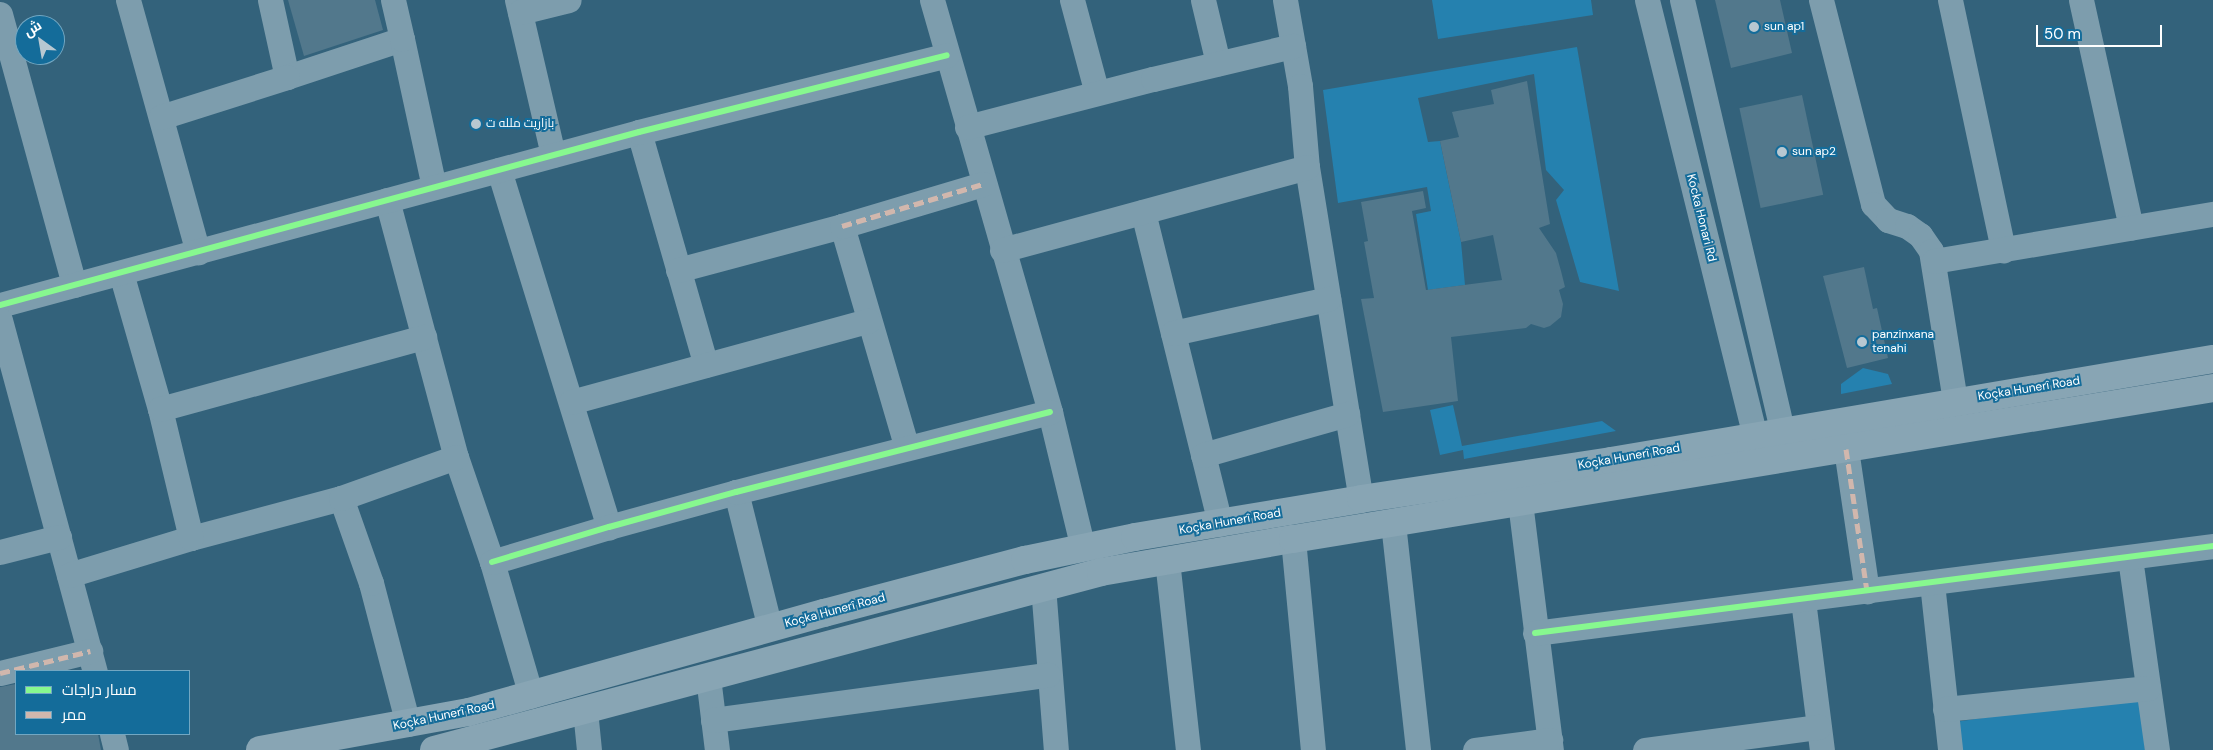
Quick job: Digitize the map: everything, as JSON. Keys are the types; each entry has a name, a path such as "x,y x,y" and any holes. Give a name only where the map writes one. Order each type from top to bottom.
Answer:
{"main road":[{"name":"Koçka Hunerî Road","path":"260,750 469,712 824,613 1025,560 1082,548 1361,499 1611,461 1955,401 2213,359"},
{"path":"441,749 1042,586 1167,560 2213,388"},
{"path":"824,613 833,644"}],"street":[{"path":"128,0 198,252"},
{"path":"270,0 287,76"},
{"path":"393,0 434,187"},
{"path":"552,155 518,6 569,0"},
{"path":"932,0 983,184 1050,412 1082,548"},
{"path":"1072,0 1097,93"},
{"path":"1203,0 1218,64"},
{"path":"1285,0 1300,86 1307,167 1361,499"},
{"name":"Kocka Honari Rd","path":"1648,0 1755,435"},
{"path":"1682,0 1782,431"},
{"path":"1821,0 1873,204 1888,220 1907,226 1920,235 1926,242 1934,261 1955,401"},
{"path":"1950,0 2003,250"},
{"path":"2081,0 2132,228"},
{"path":"0,14 74,285"},
{"path":"161,116 402,39"},
{"path":"967,127 1097,93 1293,46"},
{"path":"0,306 552,155 947,55"},
{"path":"639,132 706,365"},
{"path":"1686,157 1717,151"},
{"path":"1002,250 1307,167"},
{"path":"499,170 609,527"},
{"path":"678,270 842,226 983,184"},
{"path":"387,200 456,457 492,562 531,695"},
{"path":"1143,212 1220,524"},
{"path":"1934,261 2213,214"},
{"path":"842,226 868,321 907,448"},
{"path":"121,273 160,409 191,538"},
{"path":"1173,333 1328,299"},
{"path":"0,320 92,661 17,670"},
{"path":"571,402 868,321"},
{"path":"160,409 424,337"},
{"path":"492,562 736,492 1050,412"},
{"path":"1203,454 1347,414"},
{"path":"1846,449 1867,592"},
{"path":"69,575 191,538 341,498 456,457"},
{"path":"736,492 770,628"},
{"path":"341,498 371,584 408,724"},
{"path":"1475,750 1550,745 1520,502"},
{"path":"1393,523 1418,750"},
{"path":"0,552 59,537"},
{"path":"1293,538 1313,750"},
{"path":"1536,632 1867,592 2213,546"},
{"path":"2130,558 2157,750"},
{"path":"1167,560 1188,750"},
{"path":"1932,583 1950,750"},
{"path":"1042,586 1048,675 1056,750"},
{"path":"1645,750 1820,739 1803,600"},
{"path":"0,672 15,670"},
{"path":"713,720 1048,675"},
{"path":"708,677 717,750"},
{"path":"1945,709 2148,688"},
{"path":"585,710 589,750"},
{"path":"112,735 116,750"}],"shaded area":[{"path":"1432,0 1591,0 1593,15 1438,39"},
{"path":"1577,47 1619,291 1580,282 1556,200 1564,190 1546,170 1534,74 1418,98 1428,142 1440,141 1461,242 1465,285 1428,290 1416,214 1431,211 1427,187 1338,203 1323,90"},
{"path":"1863,368 1888,374 1892,384 1841,394 1841,384"},
{"path":"1453,405 1462,446 1602,421 1616,431 1464,459 1463,450 1440,455 1430,410"},
{"path":"2140,695 2145,750 1959,750 1955,722"}],"building":[{"path":"288,0 375,0 383,30 304,56"},
{"name":"sun ap1","path":"1715,0 1780,0 1792,53 1731,68"},
{"path":"1527,81 1550,224 1539,228 1556,253 1565,287 1559,290 1563,304 1561,317 1550,326 1544,328 1531,324 1526,328 1451,337 1458,401 1383,412 1361,299 1374,298 1364,242 1368,241 1361,202 1423,191 1426,208 1412,211 1426,290 1502,280 1493,235 1461,242 1440,141 1459,137 1452,112 1494,104 1491,90"},
{"name":"sun ap2","path":"1802,95 1823,195 1761,208 1739,108"},
{"path":"1864,267 1873,309 1877,308 1888,358 1847,368 1823,276"},
{"path":"15,684 15,735 98,735 101,750 0,750 0,687"}],"marked path":[{"path":"842,226 983,184"},
{"path":"1846,449 1867,591"},
{"path":"0,673 90,651"}],"cycle path":[{"path":"0,305 639,132 947,55"},
{"path":"492,562 736,492 1050,412"},
{"path":"1535,633 2213,546"}],"place":[{"name":"sun ap1","path":"1754,27"},
{"name":"بازاريت ملله ت","path":"476,124"},
{"name":"sun ap2","path":"1782,152"},
{"name":"panzinxana tenahi","path":"1862,342"}]}
